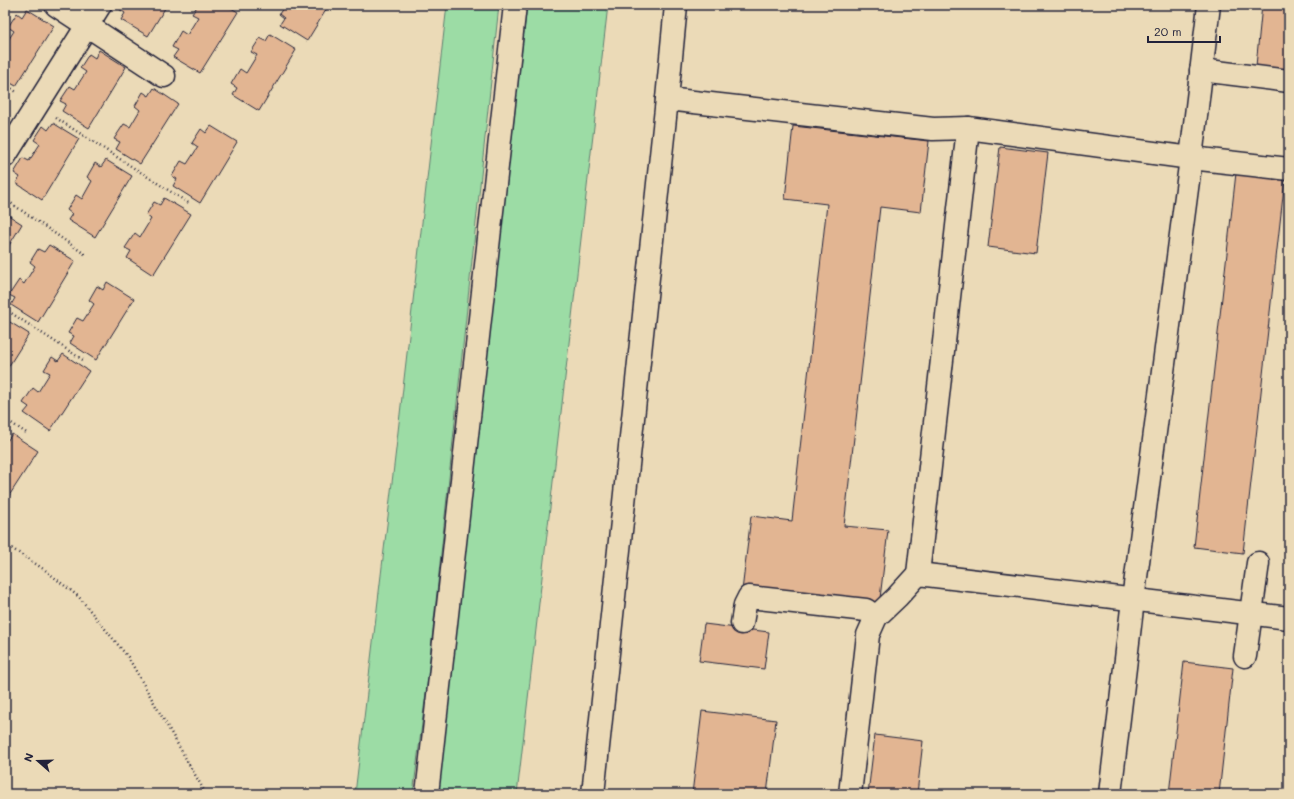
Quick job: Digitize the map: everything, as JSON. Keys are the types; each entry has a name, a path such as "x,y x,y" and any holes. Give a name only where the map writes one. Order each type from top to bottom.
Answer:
{"street":[{"path":"56,5 164,76"},
{"path":"5,156 100,5"},
{"path":"427,794 515,5"},
{"path":"593,794 676,5"},
{"path":"1110,794 1133,600 1191,158 1209,5"},
{"path":"1201,70 1289,81"},
{"path":"667,99 933,129 968,128 1191,158 1289,168"},
{"path":"850,794 868,635 876,617 918,574 968,128"},
{"path":"1245,656 1258,563"},
{"path":"918,574 1289,618"},
{"path":"742,624 745,605 749,597 866,610 876,617"}],"path":[{"path":"5,84 190,204"},
{"path":"5,199 86,255"},
{"path":"5,309 83,360"},
{"path":"5,419 28,434"},
{"path":"5,544 45,570 79,597 128,657 206,794"}],"green space":[{"path":"447,5 499,5 428,677 413,794 355,794 396,449"},
{"path":"527,5 608,5 517,794 437,794"}],"building":[{"path":"122,5 167,5 148,36 121,20 125,13 119,9"},
{"path":"198,5 226,5 238,12 200,73 173,57 178,50 172,47 181,31 187,35 198,17 192,14"},
{"path":"285,5 329,5 307,41 280,24 284,18 279,14"},
{"path":"1262,5 1289,5 1289,69 1256,66"},
{"path":"27,9 54,26 16,86 5,80 5,45 14,31 8,27 17,13 22,17"},
{"path":"270,34 296,50 259,111 233,95 237,88 231,84 240,69 246,73 257,55 251,52 260,38 266,41"},
{"path":"99,50 126,67 89,128 62,111 66,104 60,101 70,86 75,89 86,72 80,68 89,54 95,58"},
{"path":"154,88 178,104 140,164 116,149 120,142 114,139 124,124 130,127 140,110 135,106 143,92 149,96"},
{"path":"53,123 79,139 42,200 16,183 20,177 14,173 23,158 29,161 40,144 34,140 43,126 48,130"},
{"path":"211,126 237,142 200,203 173,186 177,179 172,176 181,161 187,164 198,147 192,143 201,129 206,133"},
{"path":"793,126 929,141 921,212 880,207 844,526 888,530 879,607 742,591 751,516 792,521 827,204 785,199"},
{"path":"1000,147 1048,153 1036,253 988,247"},
{"path":"106,160 132,176 95,237 68,220 72,214 67,210 76,195 82,199 92,181 87,177 95,163 101,167"},
{"path":"1236,173 1285,178 1243,553 1194,547"},
{"path":"164,198 191,214 153,275 127,258 131,251 125,248 135,233 140,237 151,219 146,215 154,202 160,205"},
{"path":"5,213 22,224 5,252"},
{"path":"49,245 75,261 38,322 11,305 15,298 9,295 19,280 24,284 35,266 30,262 38,249 44,252"},
{"path":"107,282 134,299 96,360 70,343 74,336 68,333 77,318 83,321 94,304 89,300 97,286 103,290"},
{"path":"5,319 29,334 5,372"},
{"path":"63,354 89,371 50,431 24,413 29,407 23,403 33,388 38,392 50,373 44,370 52,357 58,361"},
{"path":"12,434 38,451 5,502 5,440 7,441"},
{"path":"704,624 769,632 764,669 699,661"},
{"path":"1184,662 1233,668 1219,794 1169,794"},
{"path":"702,711 776,720 767,794 692,794"},
{"path":"875,735 923,741 917,794 868,794"}]}
